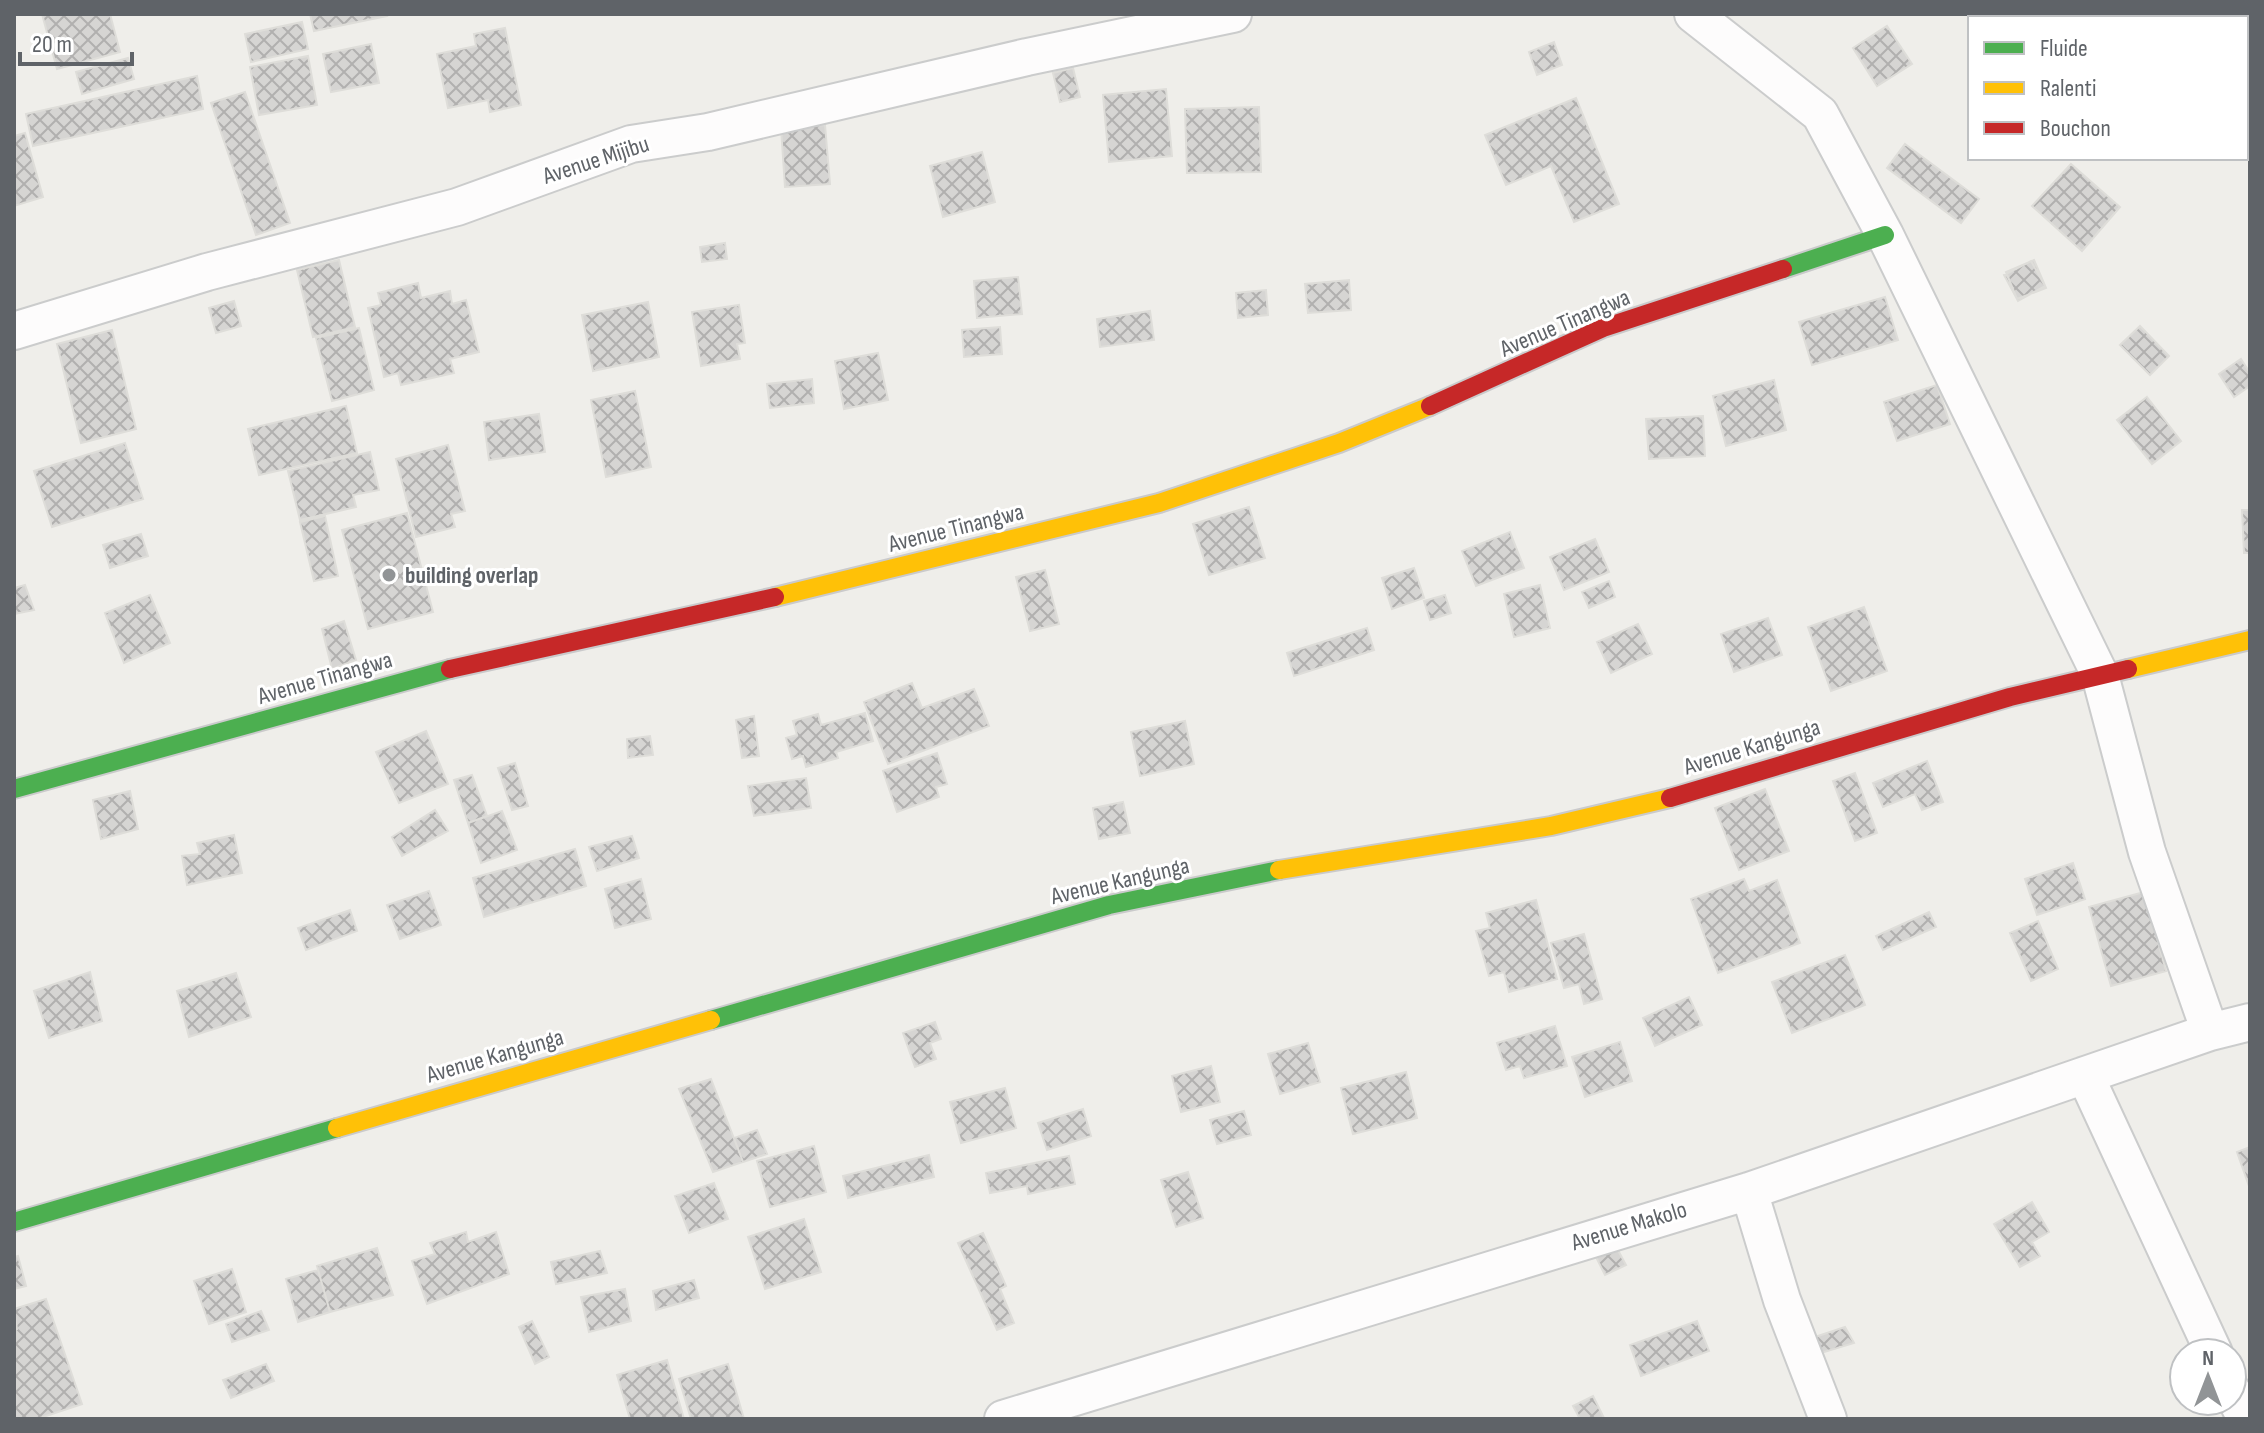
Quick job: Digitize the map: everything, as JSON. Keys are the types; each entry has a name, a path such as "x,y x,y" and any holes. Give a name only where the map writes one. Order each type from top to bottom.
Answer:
{"street":[{"name":"Avenue Mijibu","path":"14,331 207,272 457,207 631,144 708,132 1027,57 1233,14"},
{"path":"1693,14 1820,114 1885,235 2100,675 2147,852 2210,1032"},
{"name":"Avenue Tinangwa","path":"14,789 404,680 566,641 706,614 1159,503 1339,443 1478,387 1603,328 1885,235"},
{"name":"Avenue Kangunga","path":"14,1222 1109,905 1303,865 1551,826 1631,809 1831,747 2100,675 2250,640"},
{"name":"Avenue Makolo","path":"1003,1419 1056,1412 1749,1191 2210,1032 2250,1022"},
{"path":"2085,1075 2207,1337"},
{"path":"1749,1191 1782,1300 1828,1419"}],"building":[{"path":"42,14 110,14 120,52 57,69"},
{"path":"310,14 386,14 387,16 314,31"},
{"path":"302,22 308,49 251,62 245,34"},
{"path":"1887,26 1912,64 1877,86 1853,48"},
{"path":"505,28 521,105 490,112 488,100 448,108 437,54 476,46 474,34"},
{"path":"1554,42 1562,65 1537,75 1529,52"},
{"path":"371,44 379,83 331,92 323,54"},
{"path":"308,56 317,105 259,115 250,67"},
{"path":"128,58 134,79 82,94 76,72"},
{"path":"1073,68 1080,97 1060,102 1053,73"},
{"path":"197,76 203,109 33,146 26,114"},
{"path":"1166,89 1172,156 1109,162 1103,95"},
{"path":"245,92 290,223 256,235 211,103"},
{"path":"1576,98 1619,204 1574,222 1551,166 1506,185 1485,135"},
{"path":"1259,107 1261,172 1187,173 1185,109"},
{"path":"825,125 830,184 785,187 781,128"},
{"path":"25,133 43,197 14,206 14,136"},
{"path":"1905,144 1979,199 1961,223 1887,168"},
{"path":"982,152 995,202 943,217 930,166"},
{"path":"2071,164 2120,207 2082,251 2032,206"},
{"path":"725,243 727,259 702,262 700,247"},
{"path":"339,260 355,327 313,337 297,270"},
{"path":"2034,260 2046,288 2017,299 2006,272"},
{"path":"2031,261 2045,286 2018,301 2004,275"},
{"path":"1018,277 1022,314 977,318 974,281"},
{"path":"1349,280 1351,310 1308,313 1305,284"},
{"path":"418,283 421,298 450,291 452,304 466,300 479,352 450,359 454,373 401,385 398,373 384,377 368,308 381,305 378,293"},
{"path":"1266,290 1268,315 1238,318 1236,293"},
{"path":"1885,297 1898,340 1812,365 1799,322"},
{"path":"234,301 241,326 216,333 209,308"},
{"path":"648,302 659,357 593,371 582,315"},
{"path":"739,305 745,343 737,344 740,359 701,366 692,312"},
{"path":"1150,311 1154,340 1100,347 1097,319"},
{"path":"2140,326 2169,356 2150,375 2120,345"},
{"path":"1000,327 1002,354 964,357 962,330"},
{"path":"359,328 374,390 332,401 316,338"},
{"path":"112,330 136,429 81,443 57,344"},
{"path":"878,353 888,400 844,409 835,361"},
{"path":"2241,359 2250,373 2250,386 2234,397 2219,374"},
{"path":"812,379 814,403 770,408 767,384"},
{"path":"1774,380 1786,430 1726,446 1713,396"},
{"path":"1937,385 1950,424 1897,441 1884,402"},
{"path":"635,391 651,467 606,477 591,400"},
{"path":"2147,397 2181,441 2152,464 2117,420"},
{"path":"346,406 357,453 259,475 248,429"},
{"path":"539,414 545,452 489,460 484,422"},
{"path":"1703,416 1705,456 1649,459 1646,419"},
{"path":"125,443 143,499 52,527 34,471"},
{"path":"448,445 465,511 451,514 455,527 416,537 396,459"},
{"path":"370,452 379,490 353,495 356,507 300,520 288,471"},
{"path":"1249,507 1265,558 1209,575 1193,524"},
{"path":"2242,510 2250,510 2250,553 2244,553"},
{"name":"building overlap","path":"407,513 433,612 368,629 342,530"},
{"path":"325,516 338,576 314,581 300,522"},
{"path":"1510,532 1524,568 1476,586 1462,551"},
{"path":"141,534 148,556 110,568 103,545"},
{"path":"1595,539 1609,572 1564,590 1550,557"},
{"path":"1414,568 1424,598 1392,609 1382,578"},
{"path":"1045,570 1059,624 1030,631 1016,577"},
{"path":"1609,581 1615,597 1589,608 1582,592"},
{"path":"25,585 34,610 14,614 14,588"},
{"path":"1540,585 1550,628 1514,637 1504,594"},
{"path":"150,595 170,643 124,663 105,613"},
{"path":"1445,595 1451,613 1430,620 1424,601"},
{"path":"1864,607 1887,671 1831,691 1808,627"},
{"path":"1768,618 1782,655 1734,672 1721,634"},
{"path":"344,621 356,660 332,669 322,629"},
{"path":"1638,624 1652,654 1611,673 1597,642"},
{"path":"1367,628 1374,650 1294,676 1287,653"},
{"path":"912,683 922,708 974,689 989,726 888,764 864,702"},
{"path":"865,713 873,741 836,752 838,758 806,767 803,756 792,759 786,738 797,735 793,721 818,714 821,725"},
{"path":"754,716 759,756 742,758 736,720"},
{"path":"1185,721 1194,764 1140,776 1131,732"},
{"path":"426,731 448,784 399,803 376,752"},
{"path":"650,736 653,755 628,758 627,739"},
{"path":"937,753 947,784 936,787 939,797 897,812 883,771"},
{"path":"1927,761 1943,802 1922,810 1915,794 1883,807 1873,783"},
{"path":"515,763 528,806 512,810 498,768"},
{"path":"1855,773 1877,833 1855,841 1833,781"},
{"path":"472,775 487,816 468,823 454,780"},
{"path":"806,778 811,808 754,816 748,786"},
{"path":"1765,789 1789,851 1739,870 1715,808"},
{"path":"130,791 138,829 101,839 93,800"},
{"path":"1123,802 1130,833 1099,839 1093,808"},
{"path":"435,810 448,831 402,856 392,837"},
{"path":"502,811 517,850 481,863 468,823"},
{"path":"234,835 242,873 187,885 182,856 200,854 197,843"},
{"path":"632,836 639,858 597,871 589,847"},
{"path":"575,849 586,886 484,917 473,878"},
{"path":"2073,863 2085,899 2037,915 2025,879"},
{"path":"641,879 651,919 615,928 605,889"},
{"path":"1744,879 1749,891 1777,880 1800,943 1718,973 1691,899"},
{"path":"2155,889 2168,934 2157,938 2166,971 2111,986 2089,907"},
{"path":"429,891 441,925 400,939 387,905"},
{"path":"1536,900 1557,979 1509,992 1504,972 1489,976 1476,931 1490,928 1486,913"},
{"path":"350,910 357,931 306,950 298,928"},
{"path":"1929,912 1936,927 1883,950 1876,936"},
{"path":"2038,921 2058,969 2031,981 2010,933"},
{"path":"1584,934 1602,999 1584,1004 1579,984 1564,988 1551,943"},
{"path":"1845,955 1865,1005 1792,1033 1772,982"},
{"path":"90,972 102,1021 49,1038 34,991"},
{"path":"236,973 251,1017 189,1037 177,991"},
{"path":"1689,997 1702,1025 1655,1046 1643,1018"},
{"path":"935,1022 941,1039 930,1043 936,1059 915,1067 903,1033"},
{"path":"1555,1026 1567,1066 1524,1078 1520,1066 1506,1070 1497,1043"},
{"path":"1620,1042 1632,1081 1585,1097 1572,1057"},
{"path":"1308,1043 1320,1082 1280,1094 1268,1054"},
{"path":"1211,1066 1220,1102 1181,1112 1172,1076"},
{"path":"1406,1072 1417,1118 1353,1134 1341,1088"},
{"path":"711,1079 743,1162 713,1172 679,1089"},
{"path":"1005,1088 1016,1128 961,1143 950,1102"},
{"path":"1083,1109 1091,1136 1047,1150 1038,1123"},
{"path":"1244,1111 1251,1135 1217,1144 1210,1120"},
{"path":"757,1130 767,1154 743,1162 734,1138"},
{"path":"814,1146 826,1192 770,1207 757,1161"},
{"path":"2250,1147 2250,1189 2237,1152"},
{"path":"929,1155 934,1177 848,1198 843,1176"},
{"path":"1069,1156 1075,1184 1028,1194 1027,1186 990,1193 986,1173"},
{"path":"1188,1172 1203,1218 1176,1227 1161,1180"},
{"path":"714,1183 728,1219 689,1233 675,1196"},
{"path":"2032,1202 2049,1232 2032,1242 2040,1256 2020,1267 1994,1224"},
{"path":"804,1219 821,1272 765,1289 748,1237"},
{"path":"466,1232 468,1242 496,1232 509,1274 427,1304 412,1261 435,1254 430,1243"},
{"path":"983,1233 1006,1286 1000,1289 1014,1323 997,1330 958,1243"},
{"path":"1613,1241 1626,1265 1605,1275 1593,1251"},
{"path":"377,1248 393,1295 330,1312 317,1266"},
{"path":"600,1251 607,1273 556,1284 551,1262"},
{"path":"18,1256 26,1286 14,1289 14,1257"},
{"path":"232,1269 246,1312 209,1324 194,1281"},
{"path":"318,1270 330,1312 298,1322 286,1279"},
{"path":"694,1280 699,1298 656,1310 653,1291"},
{"path":"625,1289 631,1321 589,1332 581,1297"},
{"path":"46,1299 82,1404 37,1419 14,1419 14,1330 17,1329 14,1309"},
{"path":"261,1311 269,1330 232,1342 226,1324"},
{"path":"532,1321 549,1357 535,1364 519,1327"},
{"path":"1697,1321 1709,1351 1641,1376 1630,1345"},
{"path":"1845,1327 1854,1343 1811,1356 1806,1340"},
{"path":"667,1360 684,1419 630,1419 617,1375"},
{"path":"266,1364 274,1381 231,1398 223,1380"},
{"path":"728,1364 744,1419 691,1419 679,1379"},
{"path":"1593,1396 1604,1418 1580,1419 1573,1406"}],"traffic: fast":[{"path":"1783,269 1885,235"},
{"path":"14,789 450,669"},
{"path":"711,1020 1109,905 1279,870"},
{"path":"14,1222 337,1128"}],"traffic: slow":[{"path":"775,597 1159,503 1339,443 1430,406"},
{"path":"2128,669 2250,640"},
{"path":"1279,870 1551,826 1670,798"},
{"path":"337,1128 711,1020"}],"traffic: jam":[{"path":"1430,406 1603,328 1783,269"},
{"path":"450,669 775,597"},
{"path":"1670,798 2010,697 2128,669"}],"place":[{"name":"building overlap","path":"389,575"}]}
